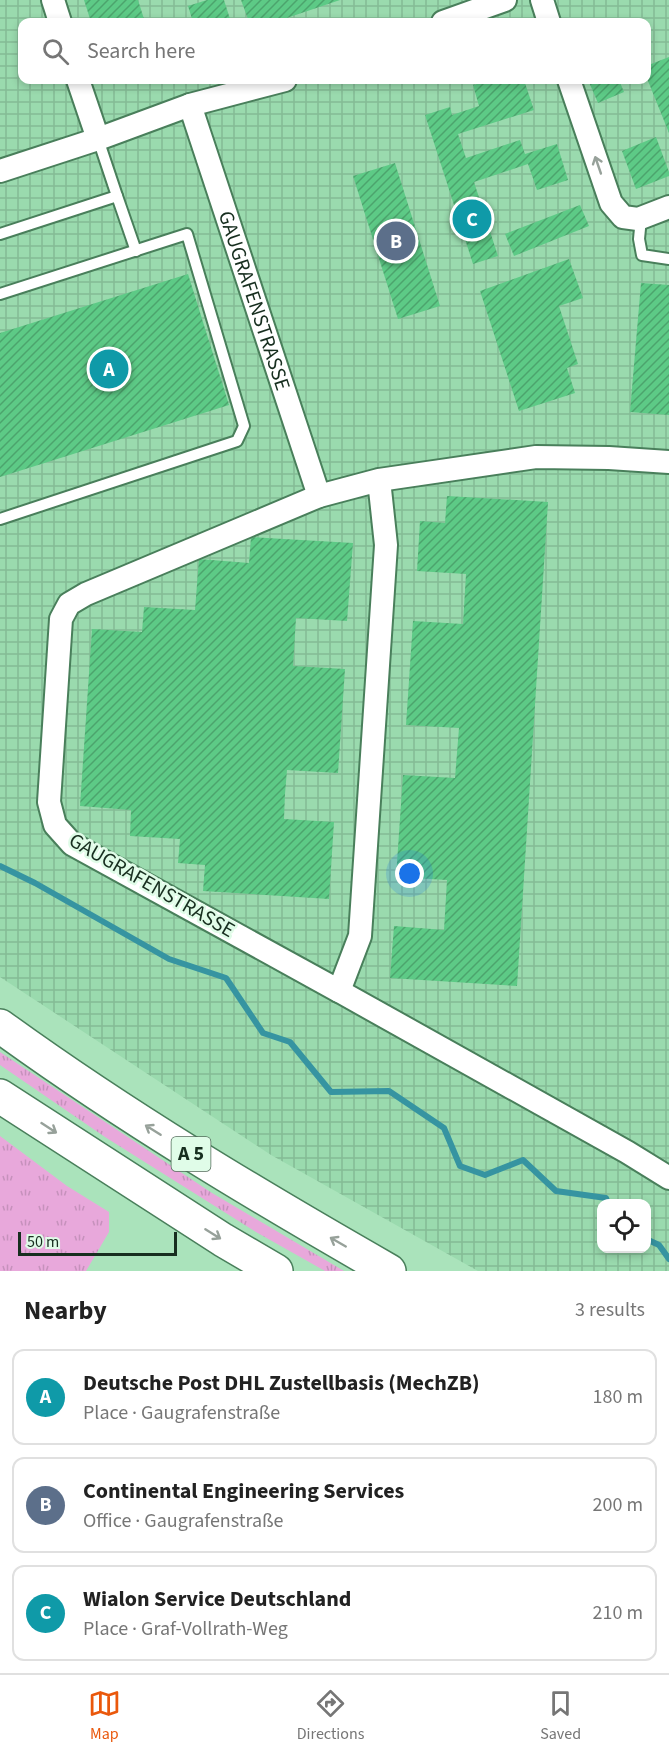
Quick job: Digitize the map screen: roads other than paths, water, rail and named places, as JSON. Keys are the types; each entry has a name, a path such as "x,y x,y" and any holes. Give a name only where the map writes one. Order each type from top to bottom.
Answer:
{"highway":[{"name":"A 5","path":"0,1026 130,1115 253,1193 389,1271"},
{"name":"A 5","path":"0,1096 223,1240 276,1271"}],"street":[{"path":"53,0 59,18"},
{"path":"454,18 505,0"},
{"path":"542,0 548,18"},
{"path":"79,84 98,139"},
{"path":"0,171 98,139 190,105 270,84"},
{"path":"570,84 612,203 632,217 669,207"},
{"name":"GAUGRAFENSTRASSE","path":"190,105 319,496"},
{"name":"GAUGRAFENSTRASSE","path":"669,462 536,457 379,480 319,496 86,594 69,604 61,619 49,802 55,825 72,844 617,1146 669,1178"},
{"path":"339,991 360,936 386,545 379,480"}],"lane":[{"path":"98,139 136,251"},
{"path":"0,234 117,196"},
{"path":"632,217 642,255 669,259"},
{"path":"0,294 186,234 244,426 237,441 0,519"}],"waterway":[{"path":"0,866 35,883 169,959 226,978 263,1033 290,1042 331,1092 389,1091 444,1128 460,1166 485,1175 523,1160 556,1191 606,1199"},
{"path":"651,1241 659,1245 669,1259"}],"place":[{"name":"Wialon Service Deutschland","path":"472,219"},
{"name":"Continental Engineering Services","path":"396,241"},
{"name":"Deutsche Post DHL Zustellbasis (MechZB)","path":"109,369"}]}
